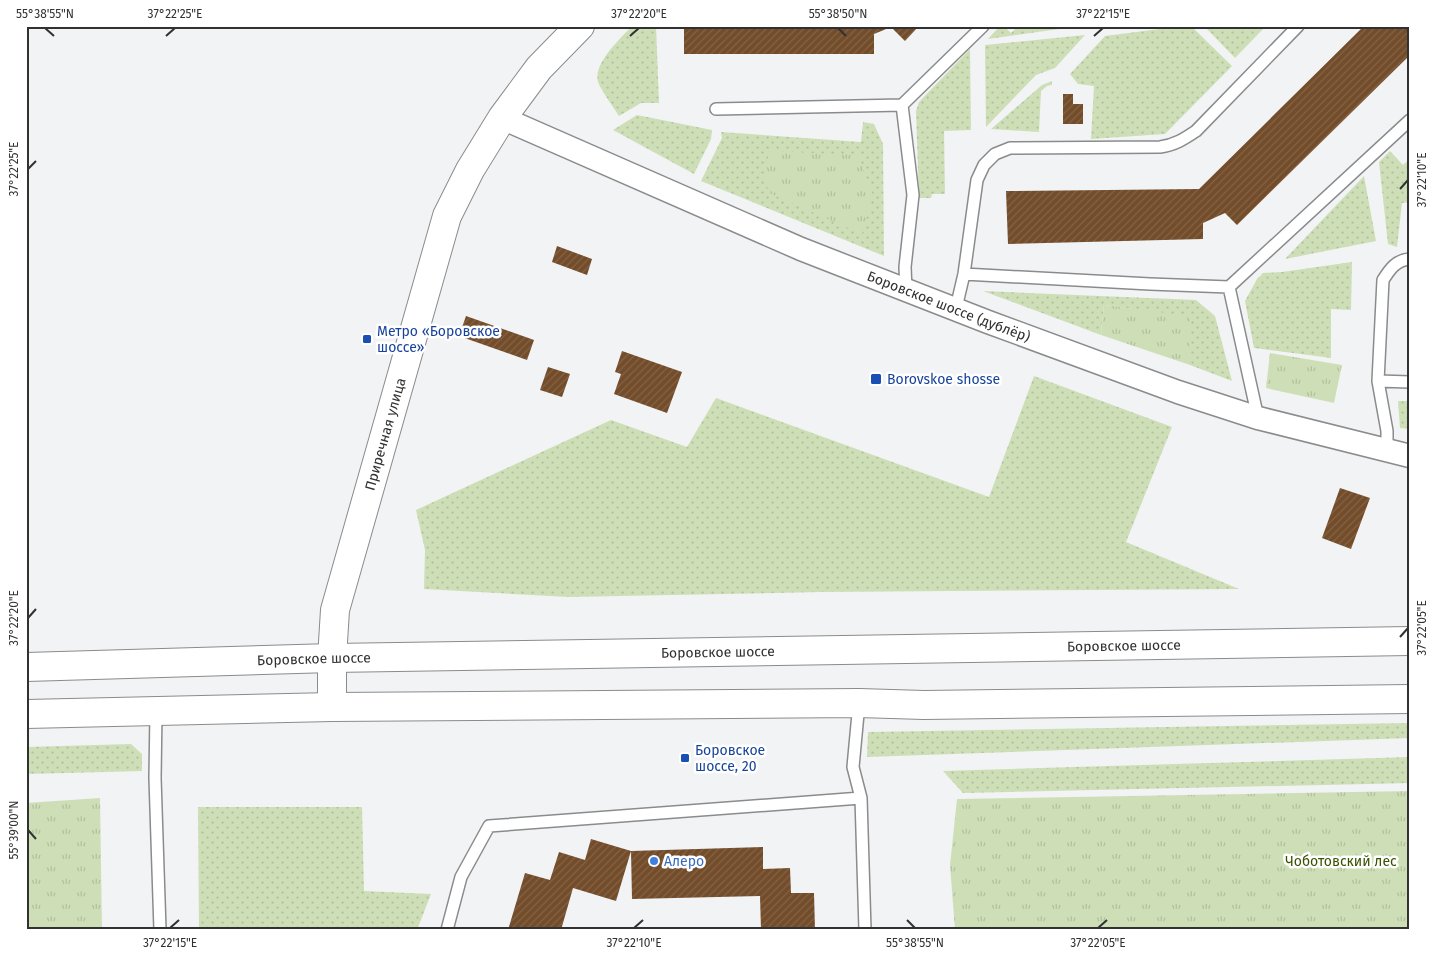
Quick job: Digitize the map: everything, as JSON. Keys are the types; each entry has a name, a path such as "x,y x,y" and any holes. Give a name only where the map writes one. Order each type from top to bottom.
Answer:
{"main road":[{"name":"Приречная улица","path":"332,707 332,658 335,610 447,216 470,170 502,118 539,68 580,26"},
{"name":"Боровское шоссе","path":"26,667 332,658 1410,641"},
{"path":"26,714 332,707 859,703 924,705 1410,699"}],"street":[{"name":"Боровское шоссе (дублёр)","path":"502,118 793,245 906,290 1178,392 1258,418 1410,456"}],"lane":[{"path":"716,109 902,105 983,26"},
{"path":"956,308 964,274 977,180 984,165 995,154 1010,148 1160,147 1184,140 1196,131 1298,26"},
{"path":"902,105 913,195 905,267 906,290"},
{"path":"964,274 1229,287 1410,120"},
{"path":"1387,451 1387,431 1378,381 1383,280 1389,269 1401,260 1410,259"},
{"path":"1229,287 1258,418"},
{"path":"1378,381 1410,382"},
{"path":"859,703 852,767 862,798 865,930"},
{"path":"156,712 155,778 160,930"},
{"path":"447,930 461,877 489,826 862,798"}],"green space":[{"path":"632,26 656,26 659,103 641,103 619,116 598,82 598,75 603,59"},
{"path":"1000,26 1004,26 1011,33 1018,26 1081,26 988,39"},
{"path":"1191,26 1232,66 1165,134 1091,139 1094,86 1078,84 1070,74 1105,36"},
{"path":"1204,26 1266,26 1235,58"},
{"path":"1085,35 1055,68 1036,75 986,127 985,45"},
{"path":"970,49 971,130 944,131 945,194 932,194 931,198 919,198 916,111 919,102"},
{"path":"1052,81 1052,85 1047,86 1041,91 1039,132 991,129 1042,85"},
{"path":"637,115 712,130 711,139 694,174 613,130"},
{"path":"863,122 874,124 883,144 884,256 701,181 722,138 721,132 861,142"},
{"path":"769,151 858,155 873,195 862,234 769,193 765,178"},
{"path":"1390,151 1403,165 1410,159 1410,202 1402,203 1397,247 1388,244 1379,162"},
{"path":"1364,176 1376,241 1285,259"},
{"path":"1352,262 1351,310 1331,309 1331,358 1254,348 1245,301 1257,279 1263,273"},
{"path":"983,291 1196,300 1215,316 1232,381 1190,365 1190,317 1104,305 1101,335"},
{"path":"1104,305 1190,316 1190,365 1101,335"},
{"path":"1270,353 1342,365 1334,403 1266,388"},
{"path":"1034,376 1172,427 1126,542 1239,589 821,592 569,597 424,589 425,550 416,510 611,420 687,447 716,398 989,497"},
{"path":"1398,401 1410,401 1410,429 1400,428"},
{"path":"1410,723 1410,738 867,757 868,732"},
{"path":"131,744 142,754 142,771 26,774 26,747"},
{"path":"1410,757 1410,783 963,793 943,771"},
{"name":"Чоботовский лес","path":"1410,791 1410,930 955,930 950,865 957,799"},
{"path":"100,798 102,930 26,930 26,803"},
{"path":"198,807 362,807 364,891 431,894 417,930 199,930"}],"building":[{"path":"684,26 919,26 905,41 891,27 874,34 874,54 684,54"},
{"path":"1364,26 1410,26 1410,55 1237,225 1225,213 1203,223 1203,239 1008,244 1006,191 1199,189"},
{"path":"1063,94 1073,94 1073,104 1083,104 1083,124 1063,124"},
{"path":"557,246 592,259 587,275 552,262"},
{"path":"466,316 534,340 527,360 459,336"},
{"path":"622,351 682,372 667,413 614,394 621,374 615,372"},
{"path":"548,367 570,374 562,397 540,390"},
{"path":"1340,488 1370,498 1351,549 1322,538"},
{"path":"591,839 631,851 616,901 573,888 561,930 508,930 525,873 550,880 559,852 585,860"},
{"path":"763,847 763,869 790,868 791,893 814,893 815,930 761,930 760,896 632,899 631,851"}],"place":[{"name":"Метро «Боровское шоссе»","path":"367,339"},
{"name":"Borovskoe shosse","path":"876,379"},
{"name":"Боровское шоссе, 20","path":"685,758"},
{"name":"Алеро","path":"654,861"}]}
